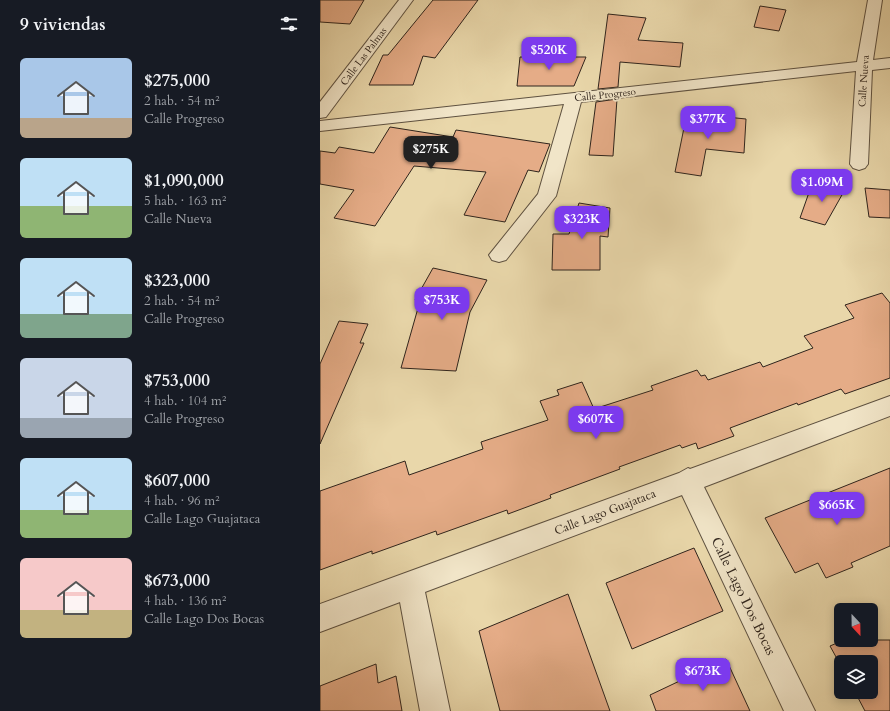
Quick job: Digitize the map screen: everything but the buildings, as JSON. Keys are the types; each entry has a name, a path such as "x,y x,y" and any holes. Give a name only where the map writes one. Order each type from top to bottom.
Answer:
{"street":[{"name":"Calle Las Palmas","path":"320,113 406,0"},
{"name":"Calle Nueva","path":"859,164 864,66 875,0"},
{"name":"Calle Progreso","path":"320,126 890,63"},
{"path":"499,255 546,196 574,98"},
{"name":"Calle Lago Guajataca","path":"320,618 890,406"},
{"name":"Calle Lago Dos Bocas","path":"688,480 800,711"},
{"path":"410,585 435,711"}]}
